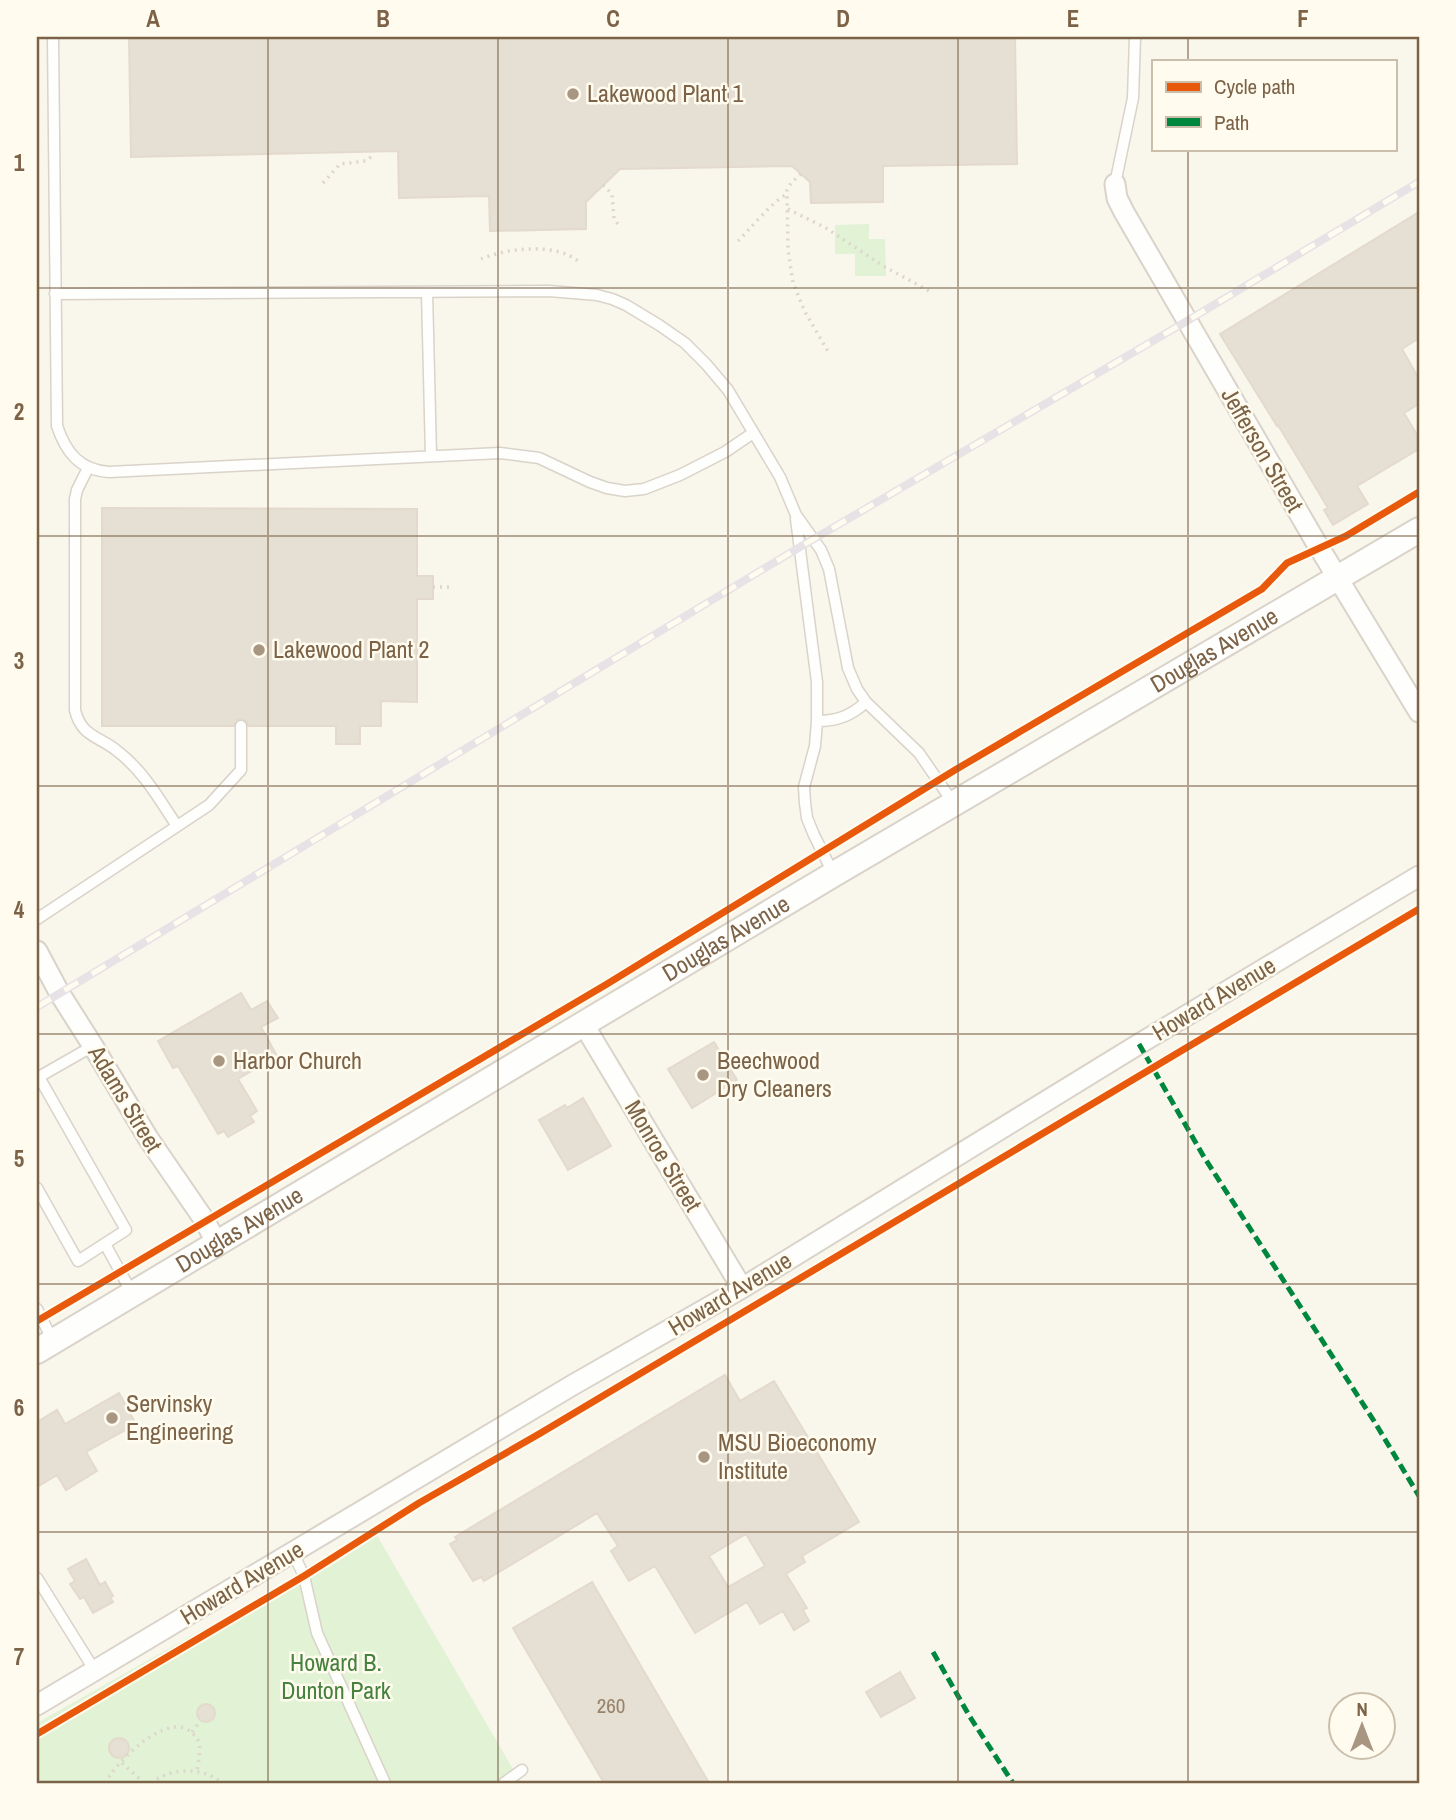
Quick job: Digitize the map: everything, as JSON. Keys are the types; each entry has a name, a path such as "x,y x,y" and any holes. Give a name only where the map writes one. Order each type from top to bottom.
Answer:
{"street":[{"name":"Jefferson Street","path":"1115,184 1117,198 1124,212 1314,539 1419,712"},
{"name":"Douglas Avenue","path":"45,1346 834,874 1419,530"},
{"name":"Howard Avenue","path":"37,1705 548,1400 742,1288 1419,876"},
{"name":"Adams Street","path":"37,951 60,994 148,1138 205,1221 217,1244"},
{"name":"Monroe Street","path":"584,1025 742,1288"}],"lane":[{"path":"52,37 57,426 67,450 88,468 109,472 479,453 522,454 549,461 590,482 625,491 644,489 680,475 725,452 753,433"},
{"path":"1115,184 1133,98 1135,37"},
{"path":"55,294 549,291 597,295 619,302 685,343 729,390 780,477 796,515 821,550 830,569 848,668 858,689 866,702 919,752 954,804"},
{"path":"427,292 431,456"},
{"path":"88,468 75,499 75,710 84,730 115,748 139,769 177,826"},
{"path":"796,515 817,682 815,746 804,787 805,803 807,818 821,852 834,874"},
{"path":"817,721 832,721 847,716 866,702"},
{"path":"37,919 209,805 241,769 241,726"},
{"path":"37,1188 78,1261 126,1230 38,1078 93,1046"},
{"path":"106,1244 132,1294"},
{"path":"37,1309 45,1346"},
{"path":"293,1553 304,1576 317,1633 385,1783"},
{"path":"37,1578 95,1672"},
{"path":"504,1783 522,1770"}],"path":[{"path":"323,183 340,164 366,161 372,156"},
{"path":"801,174 789,186 787,194 788,250 793,284 805,312 830,355"},
{"path":"603,185 612,194 614,219 618,224"},
{"path":"738,242 787,194"},
{"path":"788,209 826,228 885,267 933,293"},
{"path":"481,260 511,250 546,250 575,258 579,262"},
{"path":"433,587 452,587"},
{"path":"192,1732 201,1720"},
{"path":"105,1783 128,1755 164,1729 180,1727 192,1732 200,1747 197,1771"},
{"path":"122,1763 145,1783"},
{"path":"151,1783 170,1774 197,1771 218,1782"},
{"path":"37,1779 41,1783"}],"green space":[{"path":"869,224 869,239 885,239 886,276 855,276 855,254 835,254 835,225"},
{"name":"Howard B. Dunton Park","path":"375,1532 521,1783 37,1783 37,1723"}],"building":[{"name":"Lakewood Plant 1","path":"129,37 1015,37 1017,164 883,166 883,202 811,203 810,182 792,166 620,169 586,202 586,229 490,231 489,196 399,198 398,151 131,157"},
{"path":"1419,212 1419,338 1402,349 1419,379 1419,404 1404,413 1419,438 1419,449 1357,486 1368,504 1333,525 1324,510 1328,508 1220,334"},
{"name":"Lakewood Plant 2","path":"102,508 417,509 417,576 433,576 433,599 417,599 417,702 381,701 381,726 360,726 360,744 336,744 336,726 248,726 242,719 237,720 234,726 102,726"},
{"name":"Harbor Church","path":"241,993 251,1010 267,1001 278,1018 261,1027 277,1056 238,1079 257,1111 250,1116 254,1122 228,1137 224,1131 218,1134 178,1066 173,1068 158,1041"},
{"name":"Beechwood Dry Cleaners","path":"714,1042 737,1080 692,1108 668,1069"},
{"path":"583,1098 611,1146 568,1170 539,1120"},
{"name":"MSU Bioeconomy Institute","path":"725,1375 740,1401 774,1381 859,1522 802,1556 805,1562 786,1574 807,1608 803,1610 809,1621 794,1630 783,1611 760,1624 747,1602 695,1633 655,1566 629,1581 611,1551 618,1546 597,1513 484,1581 481,1577 473,1581 450,1544 457,1540 455,1537","holes":["746,1534 765,1566 728,1587 709,1556"]},
{"path":"119,1393 136,1424 86,1452 97,1471 66,1490 57,1475 37,1487 37,1422 57,1410 65,1424"},
{"path":"86,1559 100,1585 105,1582 113,1596 110,1597 113,1602 93,1613 84,1597 80,1599 70,1584 75,1581 68,1569"},
{"path":"592,1582 709,1783 604,1783 513,1628"},
{"path":"900,1672 915,1698 881,1717 866,1692"},
{"path":"202,1704 210,1704 215,1713 213,1720 202,1722 197,1717 197,1709"},
{"path":"119,1738 126,1741 129,1748 126,1755 119,1758 112,1755 109,1748 112,1741"}],"railway":[{"path":"37,1007 800,547 1419,182"}],"marked path":[{"path":"1139,1044 1204,1157 1374,1421 1419,1496"},
{"path":"933,1652 970,1717 1013,1783"}],"cycle path":[{"path":"37,1321 607,984 955,770 1262,589 1287,563 1346,536 1419,492"},
{"path":"37,1734 304,1576 419,1503 1419,909"}],"place":[{"name":"Lakewood Plant 1","path":"573,94"},
{"name":"Lakewood Plant 2","path":"259,650"},
{"name":"Harbor Church","path":"219,1061"},
{"name":"Beechwood Dry Cleaners","path":"703,1075"},
{"name":"Servinsky Engineering","path":"112,1418"},
{"name":"MSU Bioeconomy Institute","path":"704,1457"}]}
